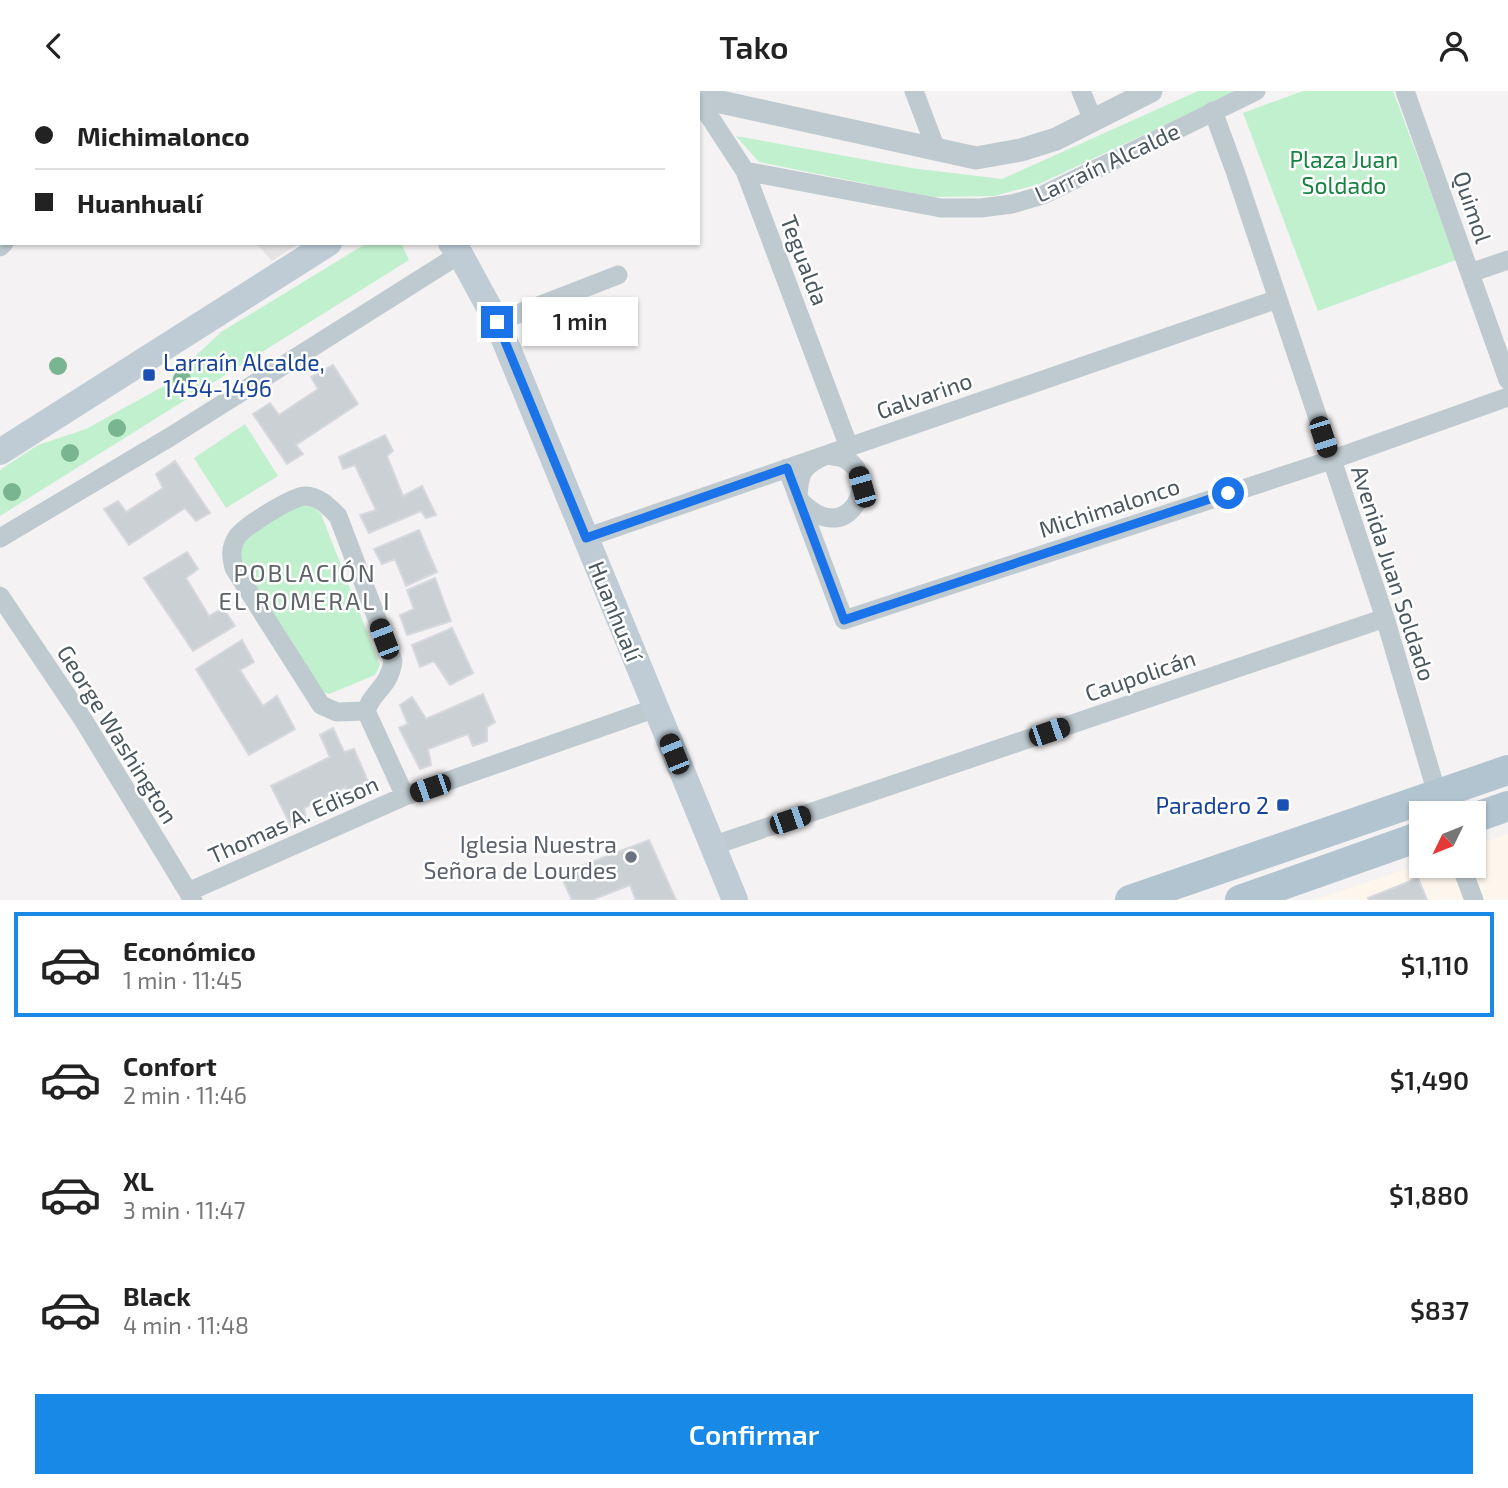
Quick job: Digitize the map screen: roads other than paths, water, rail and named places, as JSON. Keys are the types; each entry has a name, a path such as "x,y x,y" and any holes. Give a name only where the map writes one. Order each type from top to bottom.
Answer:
{"main road":[{"path":"0,452 326,245"},
{"name":"Huanhualí","path":"456,249 497,322 735,900"},
{"path":"1446,801 1508,770"},
{"path":"1486,814 1508,806"},
{"path":"1130,900 1409,814"},
{"path":"1240,900 1409,840"}],"street":[{"path":"914,91 936,149"},
{"path":"1081,91 1093,120"},
{"name":"Larraín Alcalde","path":"700,98 976,158 1056,139 1151,91"},
{"name":"Larraín Alcalde","path":"745,171 941,208 981,208 1012,204 1043,195 1256,91"},
{"name":"Quimol","path":"1405,91 1508,380"},
{"name":"Tegualda","path":"700,101 745,171 849,447"},
{"name":"Avenida Juan Soldado","path":"1213,111 1385,618 1439,801"},
{"path":"0,538 170,436 456,249"},
{"path":"1470,273 1508,260"},
{"path":"497,322 618,275"},
{"name":"Galvarino","path":"586,538 1278,299"},
{"name":"Michimalonco","path":"798,498 844,620 1331,460 1508,397"},
{"path":"787,468 798,498 810,512 827,519 844,516 857,504 862,487 857,470 844,458 826,455 809,463 799,479 798,498"},
{"path":"366,711 337,712 321,705 234,568 230,554 238,534 294,498 306,496 321,501 338,516 393,661 391,675 368,703 366,711 405,796"},
{"name":"George Washington","path":"0,596 84,721 190,896"},
{"name":"Caupolicán","path":"712,846 1385,618"},
{"name":"Thomas A. Edison","path":"190,896 405,796 656,708"},
{"path":"1466,879 1474,900"}],"place":[{"name":"Larraín Alcalde, 1454-1496","path":"149,375"},
{"name":"Paradero 2","path":"1283,805"},
{"name":"Iglesia Nuestra Señora de Lourdes","path":"631,857"}],"district":[{"name":"POBLACIÓN EL ROMERAL I","path":"305,586"}],"park label":[{"name":"Plaza Juan Soldado","path":"1344,172"}]}
